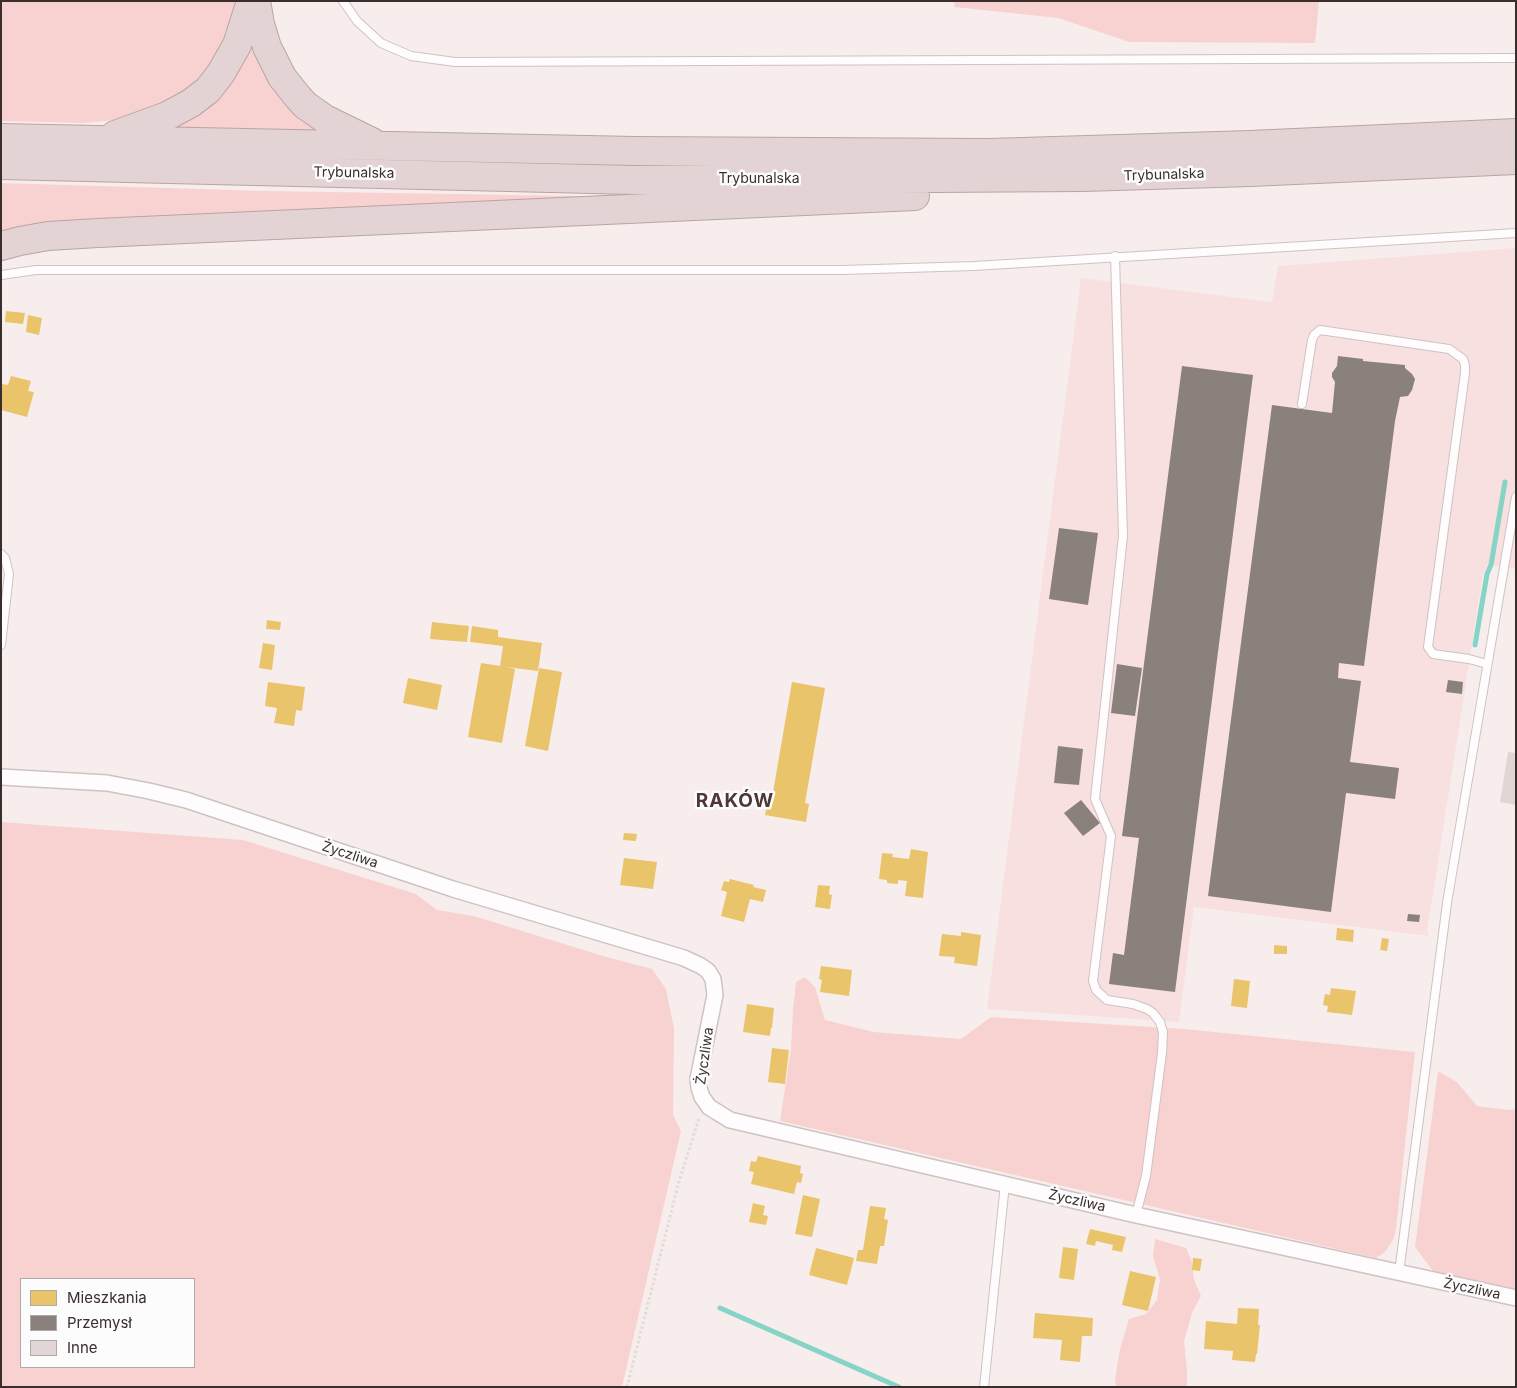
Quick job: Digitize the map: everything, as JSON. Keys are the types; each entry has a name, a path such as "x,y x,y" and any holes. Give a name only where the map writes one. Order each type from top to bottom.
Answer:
{"highway":[{"path":"1,138 83,141 138,128 179,110 201,96 215,82 232,55 251,1"},
{"path":"256,1 267,47 282,77 305,105 333,124 365,140 385,146"},
{"name":"Trybunalska","path":"83,141 635,151 990,153 1250,145 1516,133"},
{"name":"Trybunalska","path":"1,165 634,180 1083,177 1251,172 1516,160"},
{"path":"1,246 48,236 98,233 977,193 1083,177"}],"street":[{"name":"Życzliwa","path":"1,777 107,784 149,790 186,800 454,889 684,958 702,966 708,971 715,986 715,995 698,1079 699,1088 702,1098 709,1107 730,1120 1136,1215 1516,1298"}],"lane":[{"path":"343,1 357,22 381,43 411,56 455,62 1516,58"},
{"path":"1,275 36,270 842,270 974,266 1516,233"},
{"path":"1115,256 1124,536 1095,799 1111,836 1093,980 1096,990 1107,1000 1133,1004 1153,1013 1160,1022 1163,1032 1161,1062 1146,1176 1136,1215"},
{"path":"1302,404 1312,340 1314,335 1320,330 1449,349 1463,359 1465,373 1428,647 1432,654 1469,659 1487,664"},
{"path":"1399,1273 1447,902 1516,497"},
{"path":"1,554 5,558 9,574 1,646"},
{"path":"984,1387 1005,1184"}],"path":[{"path":"627,1387 678,1185 700,1114 709,1107"}],"shaded area":[{"path":"1,1 240,1 237,17 210,71 180,99 116,120 83,123 1,121"},
{"path":"955,1 1319,1 1315,43 1129,42 1058,18 954,7"},
{"path":"250,40 322,132 170,128"},
{"path":"1,183 266,191 643,197 1,236"},
{"path":"1516,248 1516,569 1488,565 1483,574 1427,932 1429,936 1194,907 1179,1022 987,1009 1081,278 1272,302 1278,266"},
{"path":"1,822 243,840 416,894 437,910 474,916 603,956 652,969 666,989 674,1028 673,1115 681,1131 622,1387 1,1387"},
{"path":"805,977 815,987 825,1020 874,1032 961,1039 991,1017 1184,1029 1415,1052 1396,1229 1393,1240 1385,1252 1376,1258 780,1121 791,1049 796,982"},
{"path":"1438,1071 1457,1082 1477,1106 1509,1110 1516,1109 1516,1291 1436,1275 1415,1247"},
{"path":"1155,1239 1186,1248 1192,1262 1194,1280 1201,1296 1192,1313 1184,1341 1187,1387 1116,1387 1115,1379 1120,1349 1129,1319 1146,1314 1157,1300 1160,1280 1153,1256"}],"building: Mieszkania":[{"path":"6,311 25,313 23,324 5,322"},
{"path":"28,315 42,318 39,335 26,332"},
{"path":"11,376 31,381 28,391 34,392 27,417 1,410 2,384 8,385"},
{"path":"267,620 281,622 280,630 266,629"},
{"path":"432,622 469,626 467,642 430,639"},
{"path":"472,626 498,630 498,637 542,643 538,671 506,667 515,669 502,743 468,737 481,663 500,666 503,646 470,642"},
{"path":"263,643 275,645 272,670 259,668"},
{"path":"539,668 562,672 548,751 525,746"},
{"path":"408,678 442,685 437,710 403,703"},
{"path":"268,682 305,687 302,711 296,710 294,726 274,723 277,708 265,706"},
{"path":"792,682 825,688 805,803 809,804 806,822 765,815 768,797 772,798"},
{"path":"624,833 637,834 636,841 623,840"},
{"path":"911,849 928,852 923,898 905,896 907,881 898,880 898,884 887,883 887,880 879,879 882,853 893,854 892,857 909,859"},
{"path":"624,858 657,862 653,889 620,885"},
{"path":"730,879 766,890 763,902 750,899 744,922 721,916 727,892 721,890 724,881 729,882"},
{"path":"818,885 830,886 829,894 832,895 830,909 815,907"},
{"path":"1337,928 1354,930 1353,942 1336,940"},
{"path":"961,932 981,935 977,966 954,963 955,957 939,956 942,934 961,936"},
{"path":"1382,938 1389,939 1387,951 1380,950"},
{"path":"1274,945 1287,946 1287,954 1274,954"},
{"path":"821,966 852,970 849,996 820,992 822,980 819,979"},
{"path":"1234,979 1250,981 1247,1008 1231,1006"},
{"path":"1331,988 1356,991 1352,1015 1327,1012 1328,1006 1323,1005 1325,994 1330,995"},
{"path":"747,1004 774,1008 770,1036 743,1032"},
{"path":"772,1048 789,1050 785,1084 768,1082"},
{"path":"758,1156 801,1166 800,1173 803,1174 801,1183 797,1182 794,1194 751,1184 754,1172 749,1171 751,1161 756,1162"},
{"path":"803,1195 820,1199 812,1237 795,1234"},
{"path":"753,1203 765,1206 763,1215 768,1216 766,1225 749,1222"},
{"path":"870,1206 886,1208 884,1219 888,1220 884,1246 880,1246 877,1264 856,1261 858,1250 863,1250"},
{"path":"1090,1229 1126,1237 1122,1252 1112,1250 1113,1245 1096,1241 1095,1246 1086,1244"},
{"path":"1063,1247 1078,1249 1074,1280 1059,1278"},
{"path":"816,1248 854,1258 847,1285 809,1275"},
{"path":"1193,1258 1202,1259 1200,1271 1192,1270"},
{"path":"1130,1271 1156,1277 1148,1311 1122,1305"},
{"path":"1238,1308 1259,1309 1258,1325 1260,1325 1255,1362 1232,1360 1233,1351 1204,1349 1206,1321 1237,1324"},
{"path":"1035,1313 1093,1318 1092,1336 1082,1336 1080,1362 1060,1360 1062,1340 1033,1338"}],"building: Przemysł":[{"path":"1338,356 1363,359 1363,361 1405,365 1405,368 1415,379 1408,396 1400,397 1395,421 1364,666 1339,663 1338,678 1361,681 1350,762 1399,768 1395,799 1346,793 1331,912 1208,896 1272,405 1332,413 1335,382 1332,373 1337,366"},
{"path":"1182,366 1253,375 1175,992 1109,984 1113,953 1124,955 1139,838 1122,836"},
{"path":"1059,528 1098,533 1088,605 1049,599"},
{"path":"1117,664 1142,668 1135,716 1111,713"},
{"path":"1448,680 1463,682 1462,694 1446,692"},
{"path":"1058,746 1083,749 1079,785 1054,783"},
{"path":"1081,800 1100,823 1083,836 1064,813"},
{"path":"1408,914 1420,915 1419,922 1407,921"}],"building: Inne":[{"path":"1508,752 1516,753 1516,805 1500,802"}],"waterway":[{"path":"1475,645 1505,482"},
{"path":"720,1308 899,1387"}],"district":[{"name":"RAKÓW","path":"735,801"}]}
